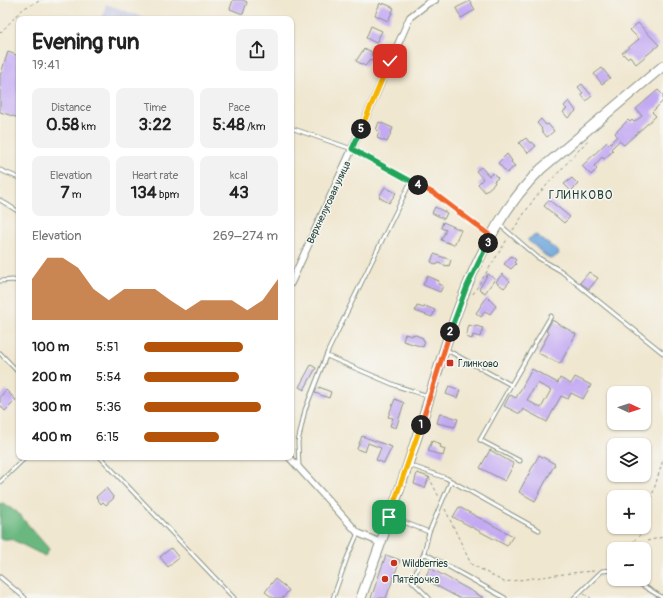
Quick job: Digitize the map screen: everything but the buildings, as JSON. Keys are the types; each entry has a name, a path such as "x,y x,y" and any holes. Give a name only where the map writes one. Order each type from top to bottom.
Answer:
{"main road":[{"path":"361,598 381,543 467,286 499,224 529,181 663,66"}],"street":[{"name":"Верхнелуговая улица","path":"294,276 410,17 428,3 435,0"},
{"path":"292,460 358,534 381,543"}],"lane":[{"path":"294,129 352,149 435,194 492,237"},
{"path":"0,170 16,177"},
{"path":"299,468 298,442 305,410 327,356 411,181"},
{"path":"0,200 16,210"},
{"path":"499,224 537,257 561,271 663,353"},
{"path":"0,281 16,281"},
{"path":"520,461 480,440 551,316"},
{"path":"445,349 511,385"},
{"path":"0,353 16,370"},
{"path":"327,356 397,386 430,396"},
{"path":"0,482 23,460"},
{"path":"104,460 234,598"},
{"path":"407,465 452,481 539,530"},
{"path":"429,598 412,581 424,552 429,532 452,481"},
{"path":"389,517 429,532"},
{"path":"333,598 347,558 358,534"},
{"path":"424,552 505,598"},
{"path":"574,598 602,571 607,571"},
{"path":"0,577 26,598"},
{"path":"643,586 663,598"}],"path":[{"path":"16,16 24,8 42,0"},
{"path":"0,33 16,16"},
{"path":"473,294 534,199 590,138"},
{"path":"651,499 663,460"},
{"path":"426,471 472,564 504,582 571,573 602,571 607,566"},
{"path":"632,542 640,534"},
{"path":"646,542 663,537"},
{"path":"580,592 591,598"}],"shaded area":[{"path":"106,4 139,16 103,16"}],"green space":[{"path":"0,504 3,504 17,512 49,549 45,556 11,539 0,539"}],"water":[{"path":"536,235 558,251 559,254 552,259 528,241 528,239"}],"place":[{"name":"Глинково","path":"450,363"},
{"name":"Wildberries","path":"394,563"},
{"name":"Пятёрочка","path":"385,579"}],"district":[{"name":"ГЛИНКОВО","path":"581,195"}],"route":[{"path":"389,517 467,286 492,237 435,194 352,149 390,61"}]}
